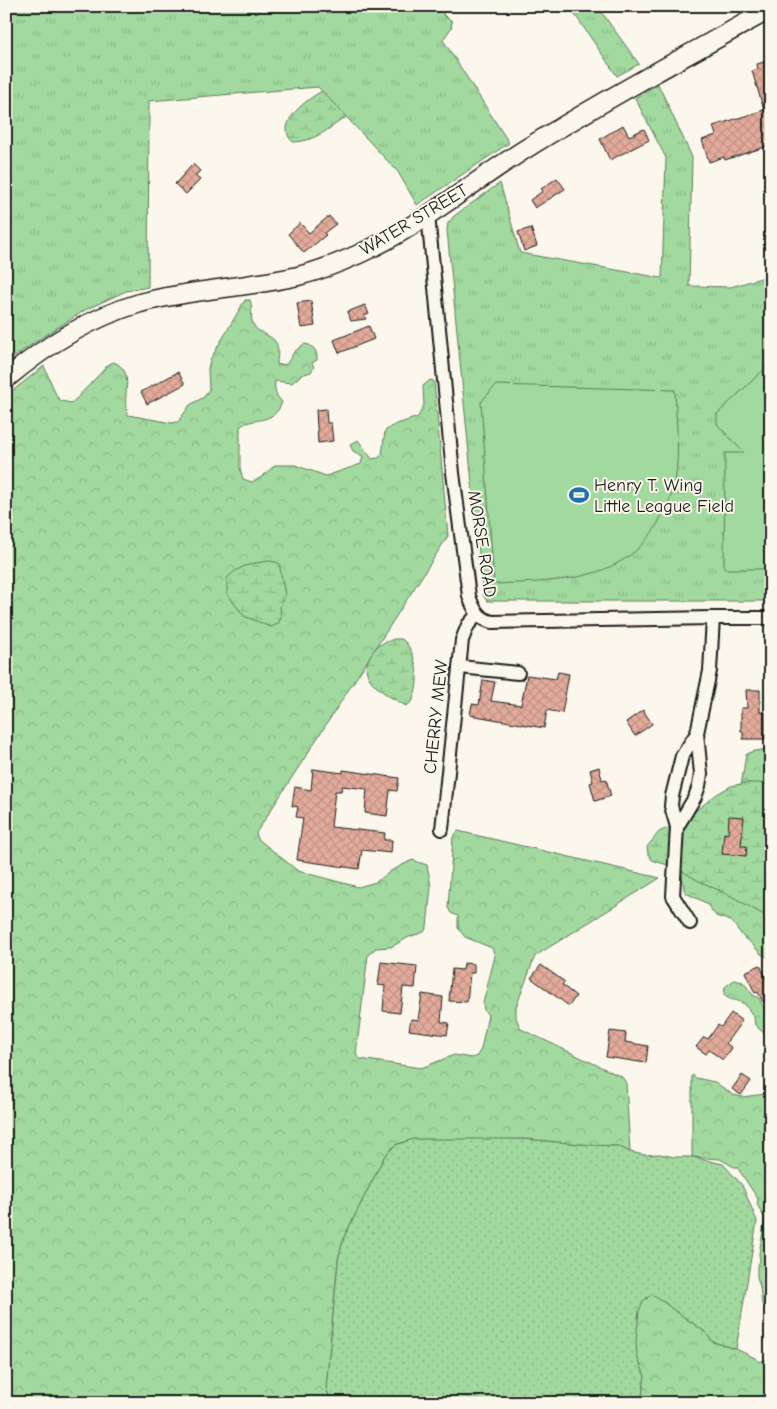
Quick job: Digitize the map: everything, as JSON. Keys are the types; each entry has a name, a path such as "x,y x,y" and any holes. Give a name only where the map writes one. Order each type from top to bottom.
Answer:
{"main road":[{"name":"WATER STREET","path":"6,379 42,351 95,319 154,300 277,280 320,269 366,250 428,215 501,164 561,128 771,9"}],"street":[{"name":"MORSE ROAD","path":"428,215 457,502 469,596 478,614 487,621 493,622 771,618"},
{"name":"CHERRY MEW","path":"442,828 462,640 465,630 478,614"},
{"path":"677,827 695,797 699,786 701,774 697,733 710,671 713,618"},
{"path":"460,667 518,673"},
{"path":"690,923 673,896 677,827 671,806 682,756 697,733"}],"green space":[{"path":"6,6 440,6 444,16 452,21 451,28 443,40 509,143 417,205 398,172 318,87 149,101 148,287 126,291 85,310 6,363"},
{"path":"440,6 444,16 452,21 451,28 361,111 345,118 313,138 293,142 291,140 287,128 293,114 299,108"},
{"path":"569,6 597,6 639,64 617,76"},
{"path":"658,84 692,157 689,286 731,287 771,275 771,601 487,601 483,595 447,230 448,223 454,216 500,183 520,253 662,278 666,158 635,98"},
{"path":"245,300 250,300 252,321 255,328 271,337 277,344 277,365 287,364 294,352 304,344 307,344 316,351 317,360 312,363 314,367 311,372 301,375 292,383 275,381 276,393 282,402 274,414 268,418 250,422 240,427 240,468 243,479 252,482 262,477 275,465 295,465 326,476 361,464 363,456 353,451 350,445 358,440 372,459 378,458 382,455 385,431 394,425 418,417 424,405 423,386 430,380 434,381 448,536 256,833 258,839 298,871 358,887 376,882 391,871 412,860 427,865 431,886 427,927 424,932 409,937 391,947 376,948 368,955 356,1054 360,1059 421,1068 454,1055 471,1058 477,1056 481,1049 488,1015 484,1010 483,1003 495,956 492,948 465,937 458,928 458,916 451,913 448,908 453,837 458,831 660,878 535,956 516,1007 516,1018 521,1029 622,1077 626,1083 630,1152 618,1146 525,1139 413,1139 395,1145 384,1157 344,1237 338,1259 326,1388 331,1403 6,1403 6,396 44,366 57,397 61,401 71,403 109,364 114,362 125,372 128,415 172,423 178,422 190,405 204,397 209,389 208,369 210,360"},
{"path":"771,363 771,569 724,569 725,453 744,453 717,424 717,414"},
{"name":"Henry T. Wing Little League Field","path":"496,385 675,390 677,448 674,486 661,517 647,539 630,555 611,566 567,579 494,584 481,402"},
{"path":"270,561 279,563 285,595 280,607 281,618 278,624 271,627 244,616 227,594 227,578 237,570 247,565"},
{"path":"394,639 402,639 406,643 416,665 416,690 412,702 406,706 376,686 367,672 367,664 375,649 383,643"},
{"path":"771,746 771,796 741,786 746,755"},
{"path":"745,783 762,783 771,786 771,919 677,868 652,860 648,853 647,847 659,832 683,821 717,794 731,786"},
{"path":"771,847 771,959 761,954 745,939 731,921 716,916 706,903 686,893 681,867"},
{"path":"734,980 743,982 771,1013 771,1040 755,1025 754,1017 744,1003 724,995 725,987"},
{"path":"692,1075 696,1078 715,1082 733,1095 742,1097 766,1094 771,1085 771,1308 762,1305 757,1277 757,1266 760,1261 759,1254 765,1219 757,1204 758,1199 737,1167 720,1159 692,1157"},
{"path":"413,1139 525,1139 618,1146 630,1152 645,1155 660,1154 674,1157 692,1157 723,1164 742,1185 757,1221 736,1349 713,1342 705,1332 662,1300 637,1356 645,1376 641,1403 331,1403 326,1388 338,1260 344,1237 384,1157 395,1145"},
{"path":"651,1295 656,1296 705,1332 713,1342 736,1349 757,1359 759,1362 771,1358 771,1403 641,1403 645,1376 637,1356 636,1342 639,1311 643,1301"}],"building":[{"path":"771,60 771,145 725,160 724,157 709,162 702,140 716,135 713,126 764,110 752,71 758,69 757,64"},
{"path":"623,125 629,136 644,129 649,140 610,160 600,139"},
{"path":"193,164 200,171 195,176 200,180 186,194 175,184"},
{"path":"557,178 565,189 535,208 530,200 543,191 541,189"},
{"path":"329,216 336,224 304,253 288,234 300,223 309,233"},
{"path":"531,228 537,246 524,251 518,232"},
{"path":"311,301 315,326 301,328 297,303"},
{"path":"365,305 369,314 364,316 366,319 351,321 347,312"},
{"path":"369,326 374,339 339,353 334,340"},
{"path":"178,372 185,384 147,404 141,392"},
{"path":"326,409 327,423 331,423 333,441 318,443 316,410"},
{"path":"558,672 569,674 562,713 547,710 544,728 470,715 472,704 479,705 483,680 495,682 491,701 521,705 527,675 556,679"},
{"path":"746,690 760,690 760,712 765,712 765,739 743,739 741,708 747,708"},
{"path":"643,710 652,724 635,736 626,722"},
{"path":"599,767 602,780 606,779 611,796 595,801 590,783 593,782 590,770"},
{"path":"313,769 343,773 343,770 399,778 397,791 390,790 387,816 365,813 367,789 342,786 341,791 335,791 331,827 385,833 384,840 392,840 391,853 362,850 359,869 297,860 303,818 296,817 298,807 292,806 295,787 311,790"},
{"path":"729,816 744,817 741,846 747,846 746,856 722,854 724,833 728,834"},
{"path":"381,962 417,966 415,988 403,987 400,1013 383,1011 385,986 378,985"},
{"path":"464,963 474,964 474,973 470,973 467,1002 449,1001 452,969 463,970"},
{"path":"541,965 565,982 562,985 576,996 569,1006 531,978"},
{"path":"760,965 771,989 771,999 763,1002 758,992 755,993 745,972"},
{"path":"422,994 443,997 441,1022 449,1023 447,1035 409,1030 411,1019 418,1020"},
{"path":"731,1013 742,1021 726,1043 732,1048 723,1060 709,1050 706,1054 696,1047 704,1037 708,1039 718,1025 721,1027"},
{"path":"610,1031 626,1033 625,1042 648,1046 646,1063 606,1057"},
{"path":"742,1075 751,1081 741,1095 732,1089"}],"place":[{"name":"Henry T. Wing Little League Field","path":"579,495"}]}
